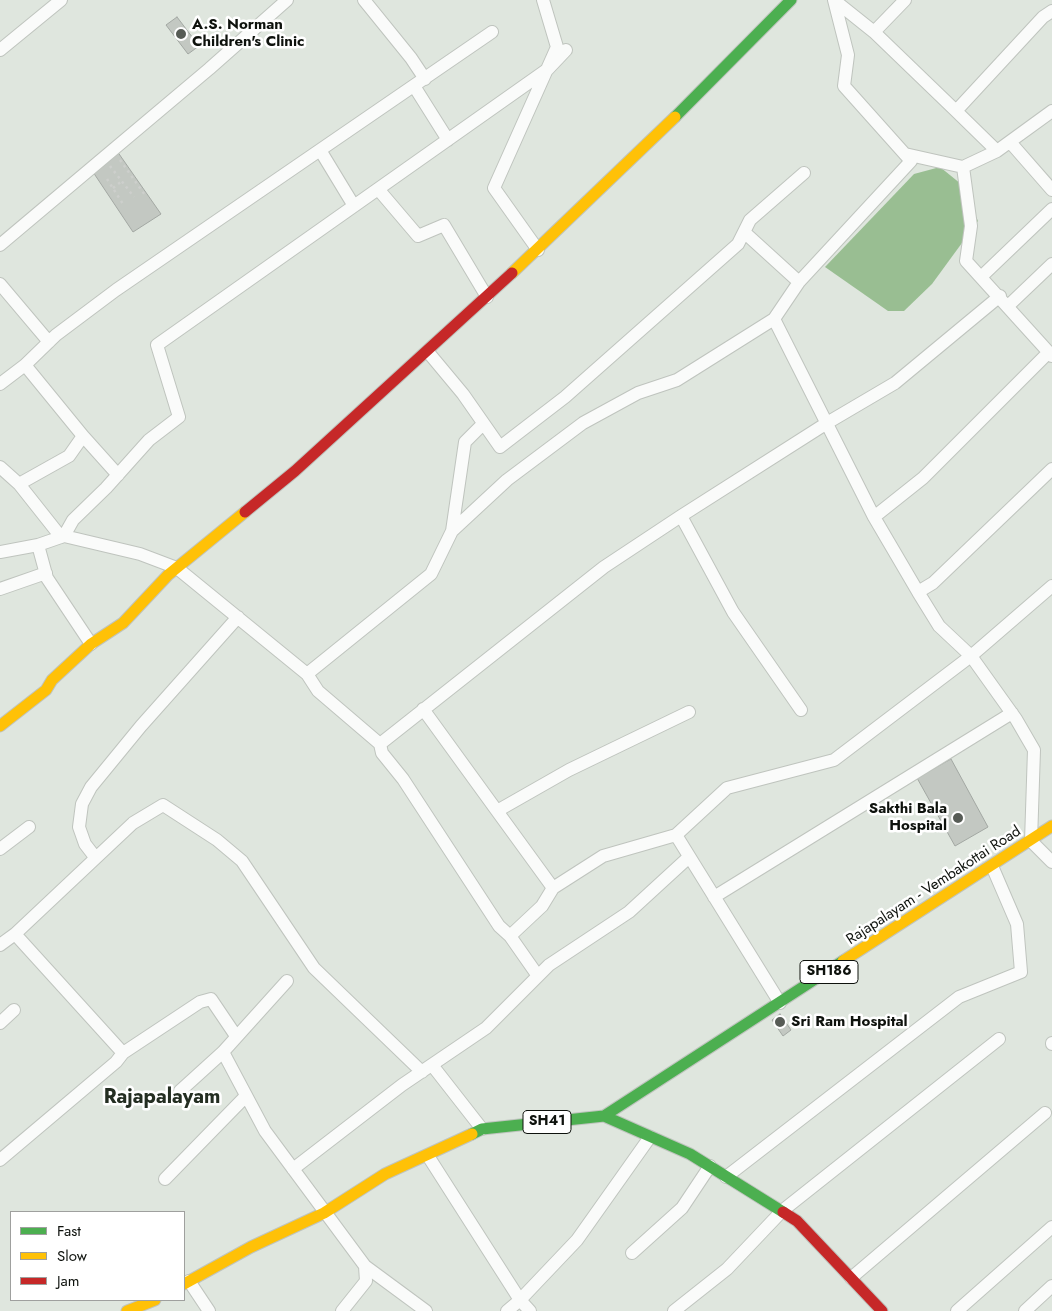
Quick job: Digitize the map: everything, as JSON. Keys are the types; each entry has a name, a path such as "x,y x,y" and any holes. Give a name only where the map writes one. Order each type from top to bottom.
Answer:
{"main road":[{"path":"0,726 46,690 52,680 91,644 123,623 176,568 295,471 392,380 428,352 634,160 791,0"},
{"name":"Rajapalayam - Vembakottai Road","path":"604,1116 1052,826"},
{"path":"604,1116 690,1154 797,1221 882,1311"},
{"name":"SH41","path":"186,1282 324,1213 384,1174 428,1156 482,1129 604,1116"},
{"path":"127,1311 152,1301"}],"street":[{"path":"0,50 61,0"},
{"path":"0,245 103,156 209,69 287,0"},
{"path":"364,0 411,58 425,79"},
{"path":"538,250 494,188 557,47 543,0"},
{"path":"834,0 874,32 997,151"},
{"path":"452,531 507,480 583,423 638,393 677,380 774,319 799,282 912,161 844,86 848,55 834,0"},
{"path":"874,32 905,0"},
{"path":"956,111 1043,17 1052,11"},
{"path":"0,384 25,365 49,342 116,290 492,32"},
{"path":"62,537 73,520 118,475 149,440 179,417 157,345 548,69 566,50"},
{"path":"414,86 448,140"},
{"path":"906,154 963,167 997,151 1052,111"},
{"path":"1010,142 1052,190"},
{"path":"320,150 354,206"},
{"path":"874,517 923,478 1050,354 966,261 971,226 963,167"},
{"path":"428,352 463,394 500,446 572,391 738,244 750,220 804,174"},
{"path":"378,189 418,236 444,225 487,297"},
{"path":"981,277 1052,208"},
{"path":"744,232 799,282"},
{"path":"380,744 604,567 827,422 894,383 1052,264"},
{"path":"0,284 49,342"},
{"path":"774,319 874,517 918,592 939,626 971,656 1012,713 1034,750 1031,841 1052,862"},
{"path":"25,365 83,436 118,475"},
{"path":"307,674 431,574 452,531 464,442 484,424"},
{"path":"19,484 69,456 83,436"},
{"path":"0,467 19,484 62,537"},
{"path":"918,592 933,583 1052,468"},
{"path":"681,516 734,612 801,710"},
{"path":"0,552 38,545 62,537 140,554 176,568 307,674 318,691 380,744 382,753 403,779 499,926 510,936 538,976"},
{"path":"38,545 47,578 91,644"},
{"path":"0,589 46,573"},
{"path":"510,936 542,906 553,888 603,856 676,835 727,788 834,760 971,656 1052,586"},
{"path":"95,857 85,844 79,827 82,804 91,787 141,726 238,617"},
{"path":"422,709 553,888"},
{"path":"497,811 569,770 688,712"},
{"path":"714,897 1012,713"},
{"path":"0,945 15,934 133,823 163,805 201,830 242,861 314,968 427,1068 482,1129"},
{"path":"0,849 29,827"},
{"path":"676,835 780,1003"},
{"path":"293,1169 427,1068 486,1028 549,965 629,912 690,858"},
{"path":"726,1177 959,998 1021,972 1017,924 992,866"},
{"path":"15,934 123,1054"},
{"path":"180,1091 223,1052 287,981"},
{"path":"0,1160 123,1054 200,1002 211,999 236,1036"},
{"path":"0,1023 14,1010"},
{"path":"674,1311 727,1269 782,1211 999,1039"},
{"path":"223,1052 245,1097 265,1131 365,1266 426,1311"},
{"path":"165,1179 245,1097"},
{"path":"851,1278 1045,1113"},
{"path":"507,1311 520,1300 577,1240 650,1137"},
{"path":"428,1156 520,1300 530,1311"},
{"path":"632,1253 682,1208 710,1166"},
{"path":"957,1311 1052,1227"},
{"path":"342,1311 366,1281 365,1266"},
{"path":"186,1282 209,1311"},
{"path":"1026,1311 1052,1286"}],"path":[{"path":"103,156 134,197"},
{"path":"119,160 145,195"},
{"path":"107,179 122,203"},
{"path":"112,188 120,179"}],"shaded area":[{"path":"940,167 961,184 978,221 932,284 904,311 888,311 825,267 914,174"}],"building":[{"path":"177,17 199,46 188,54 166,25"},
{"path":"117,151 161,214 133,232 91,169"},
{"path":"951,759 988,827 955,846 917,778"},
{"path":"780,1014 791,1030 783,1036 772,1020"}],"traffic: fast":[{"path":"675,117 791,0"},
{"path":"604,1116 843,961"},
{"path":"472,1134 482,1129 604,1116 690,1154 783,1212"}],"traffic: slow":[{"path":"512,273 675,117"},
{"path":"0,726 46,690 52,680 91,644 123,623 168,575 245,512"},
{"path":"843,961 1052,826"},
{"path":"185,1283 251,1247 324,1213 385,1174 472,1134"},
{"path":"127,1311 152,1301"}],"traffic: jam":[{"path":"245,512 295,471 512,273"},
{"path":"783,1212 797,1221 882,1311"}],"place":[{"name":"A.S. Norman Children's Clinic","path":"181,34"},
{"name":"Sakthi Bala Hospital","path":"958,818"},
{"name":"Sri Ram Hospital","path":"780,1022"}],"district":[{"name":"Rajapalayam","path":"162,1098"}]}
